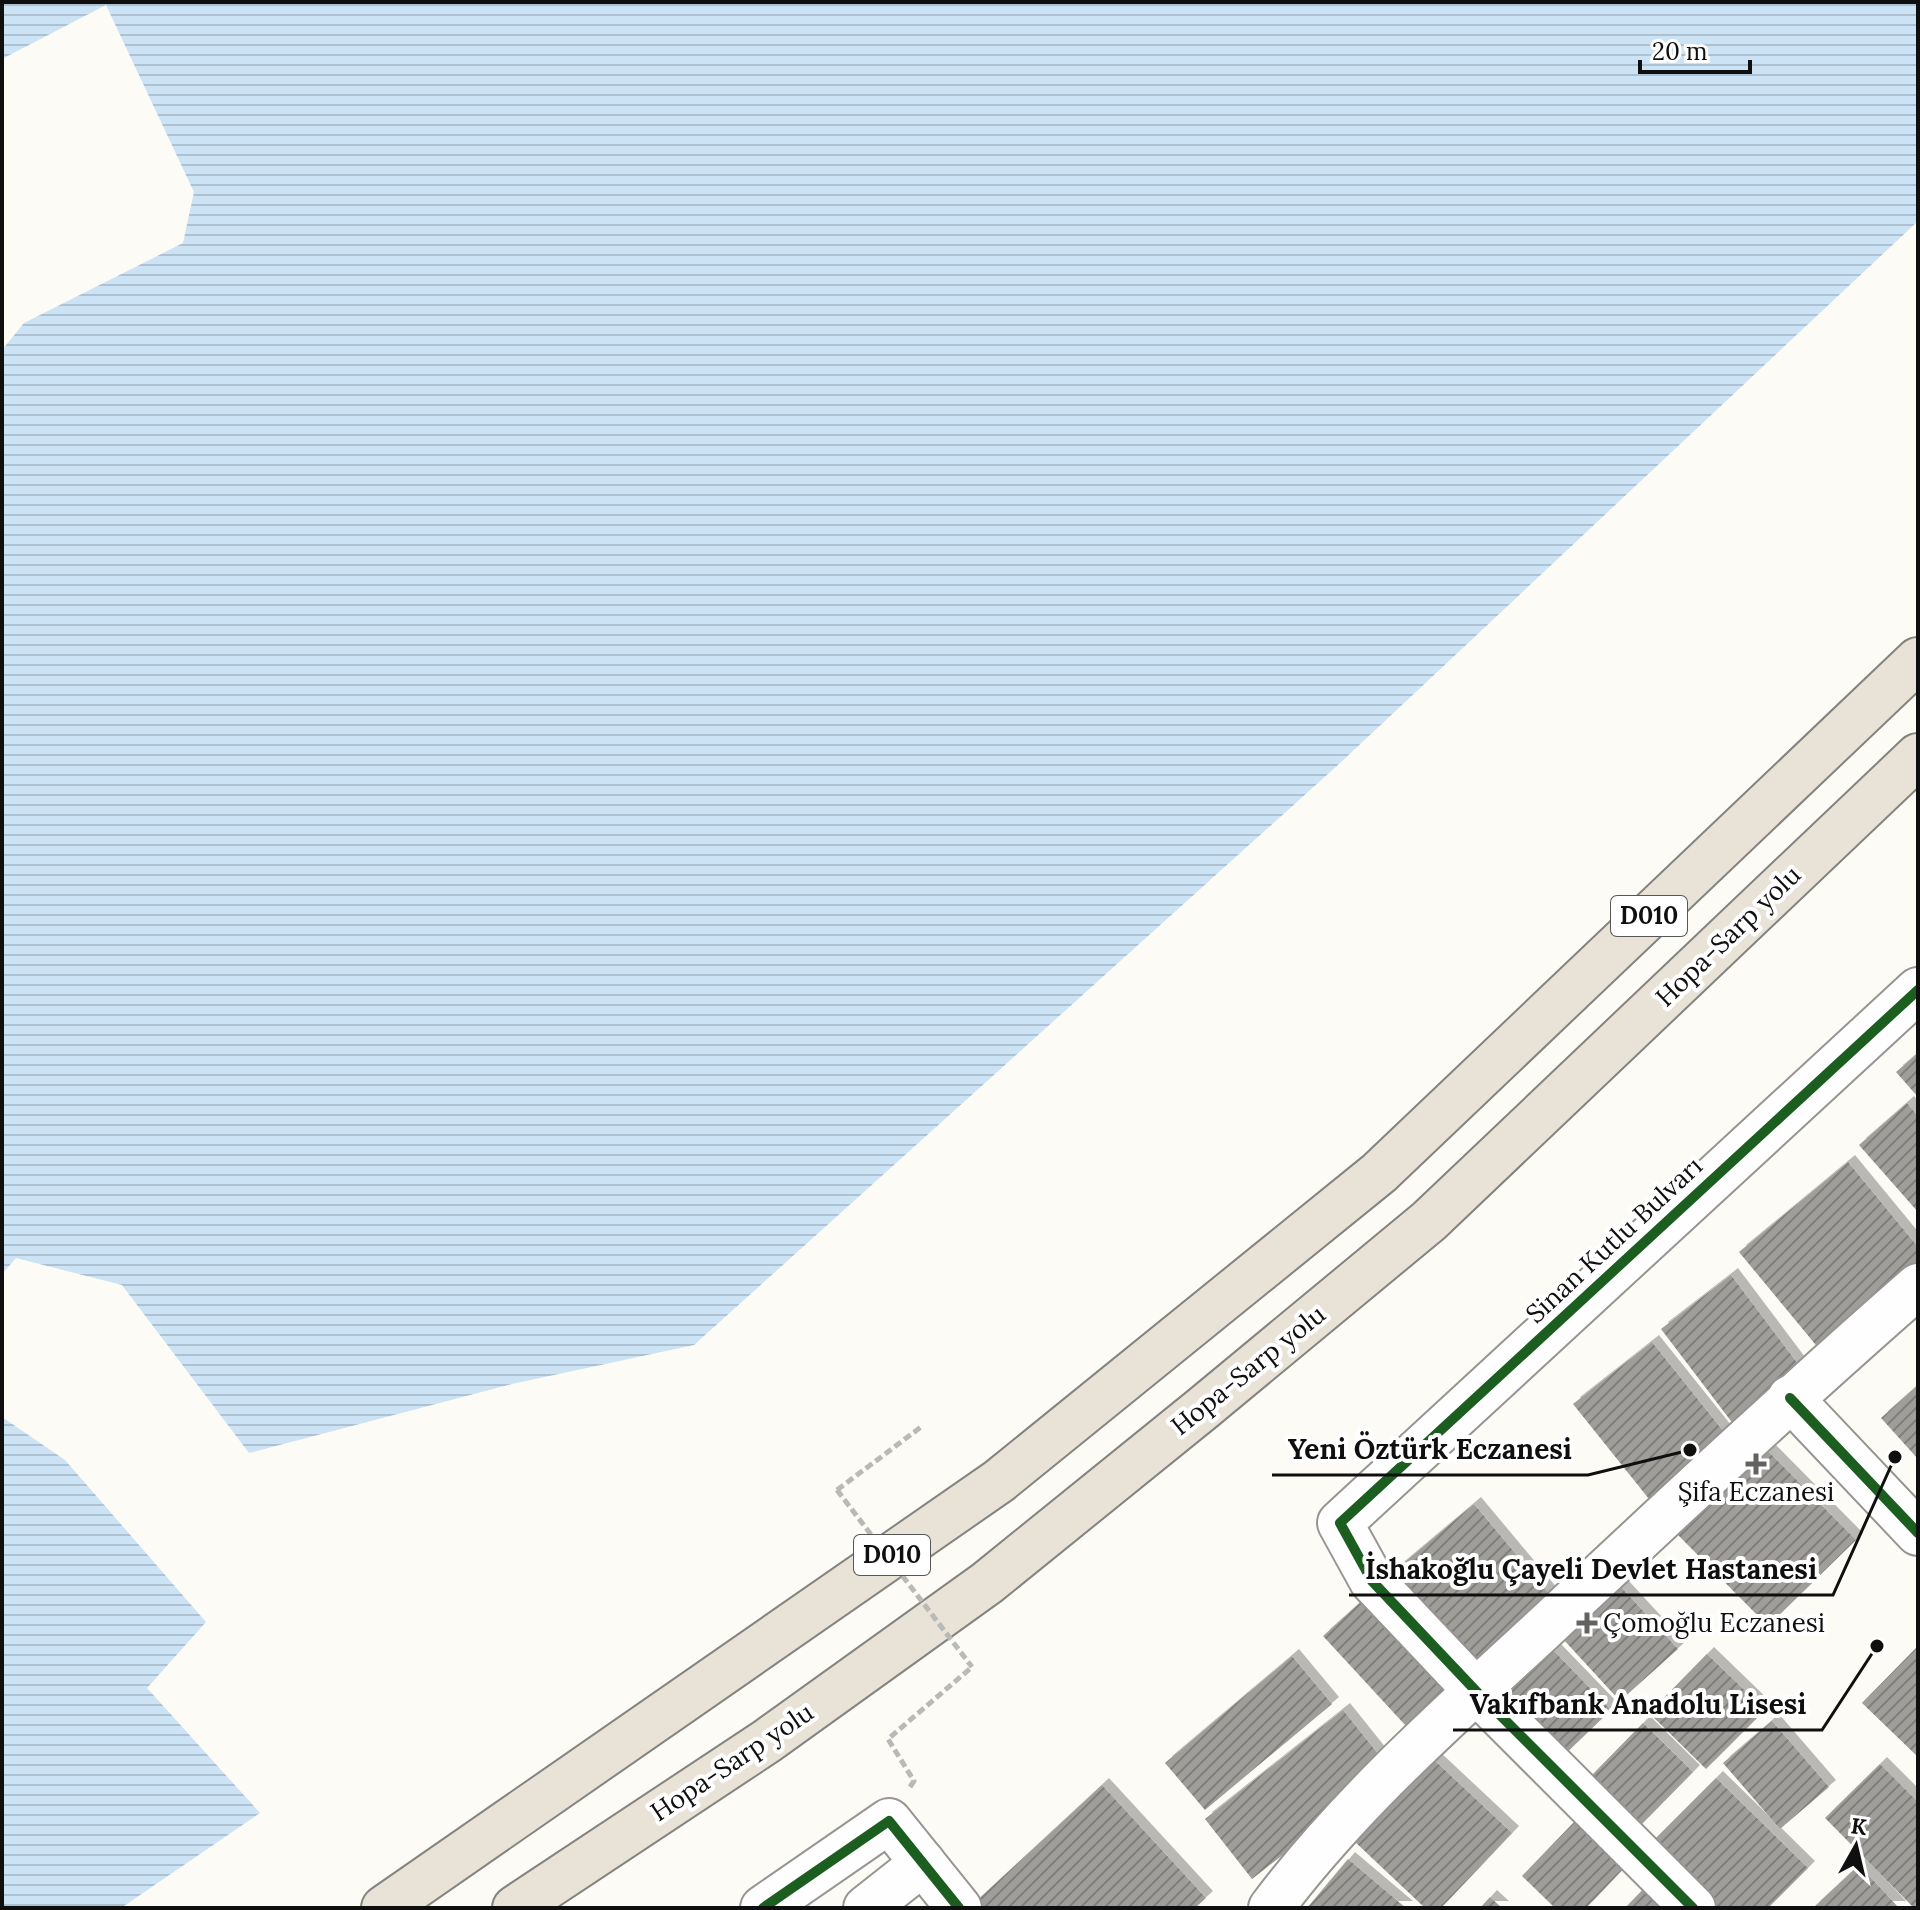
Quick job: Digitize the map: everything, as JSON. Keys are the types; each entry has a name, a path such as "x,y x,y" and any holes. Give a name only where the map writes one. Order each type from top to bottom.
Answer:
{"highway":[{"name":"D010","path":"384,1908 999,1481 1379,1173 1918,660"},
{"name":"Hopa-Sarp yolu","path":"515,1908 767,1741 987,1583 1214,1399 1429,1221 1918,756"}],"street":[{"name":"Sinan Kutlu Bulvarı","path":"1476,1691 1372,1581 1340,1523 1918,990"},
{"path":"1271,1908 1308,1858 1476,1691 1790,1398 1918,1286"},
{"path":"1790,1398 1918,1533"},
{"path":"1476,1691 1693,1908"},
{"path":"763,1908 889,1821 959,1908"},
{"path":"866,1908 923,1863"}],"path":[{"path":"888,1739 972,1667 837,1490 921,1427"}],"water":[{"path":"2,2 1918,2 1918,221 1339,764 694,1345 512,1384 249,1453 122,1285 16,1258 2,1274 2,350 24,323 183,243 194,192 106,5 2,59"},
{"path":"2,1417 65,1460 206,1622 147,1688 260,1813 121,1908 2,1908"}],"building":[{"path":"1918,1053 1918,1097 1896,1072"},
{"path":"1907,1103 1918,1116 1918,1212 1859,1145"},
{"path":"1848,1162 1918,1247 1918,1270 1820,1350 1739,1252"},
{"path":"1731,1275 1807,1376 1737,1429 1661,1329"},
{"path":"1652,1342 1728,1437 1649,1499 1573,1404"},
{"path":"1918,1385 1918,1459 1881,1418"},
{"path":"1765,1448 1856,1540 1768,1626 1677,1534"},
{"path":"1474,1504 1551,1596 1465,1669 1387,1577"},
{"path":"1621,1587 1678,1649 1620,1701 1563,1639"},
{"path":"1372,1592 1454,1681 1406,1726 1323,1636"},
{"path":"1918,1646 1918,1757 1862,1703"},
{"path":"1553,1650 1611,1710 1558,1761 1499,1701"},
{"path":"1707,1654 1765,1710 1706,1769 1649,1713"},
{"path":"1292,1656 1332,1704 1205,1810 1165,1763"},
{"path":"1343,1710 1391,1770 1252,1879 1205,1819"},
{"path":"1772,1721 1829,1787 1780,1829 1723,1763"},
{"path":"1643,1723 1693,1772 1642,1824 1592,1775"},
{"path":"1432,1758 1512,1833 1441,1908 1425,1908 1354,1841"},
{"path":"1880,1764 1918,1802 1918,1908 1914,1908 1825,1818"},
{"path":"1716,1778 1808,1868 1768,1908 1709,1908 1647,1847"},
{"path":"1102,1785 1206,1898 1195,1908 969,1908"},
{"path":"1577,1819 1626,1866 1586,1908 1555,1908 1522,1876"},
{"path":"1348,1859 1406,1908 1307,1908"},
{"path":"1859,1865 1899,1908 1813,1908"},
{"path":"1651,1881 1678,1908 1625,1908"},
{"path":"1490,1897 1502,1908 1480,1908"}],"cycle path":[{"path":"1693,1908 1476,1691 1372,1581 1340,1523 1918,990"},
{"path":"1790,1398 1918,1533"},
{"path":"763,1908 889,1821 959,1908"}],"place":[{"name":"Yeni Öztürk Eczanesi","path":"1690,1450"},
{"name":"İshakoğlu Çayeli Devlet Hastanesi","path":"1895,1457"},
{"name":"Şifa Eczanesi","path":"1756,1464"},
{"name":"Çomoğlu Eczanesi","path":"1587,1623"},
{"name":"Vakıfbank Anadolu Lisesi","path":"1877,1646"}]}
